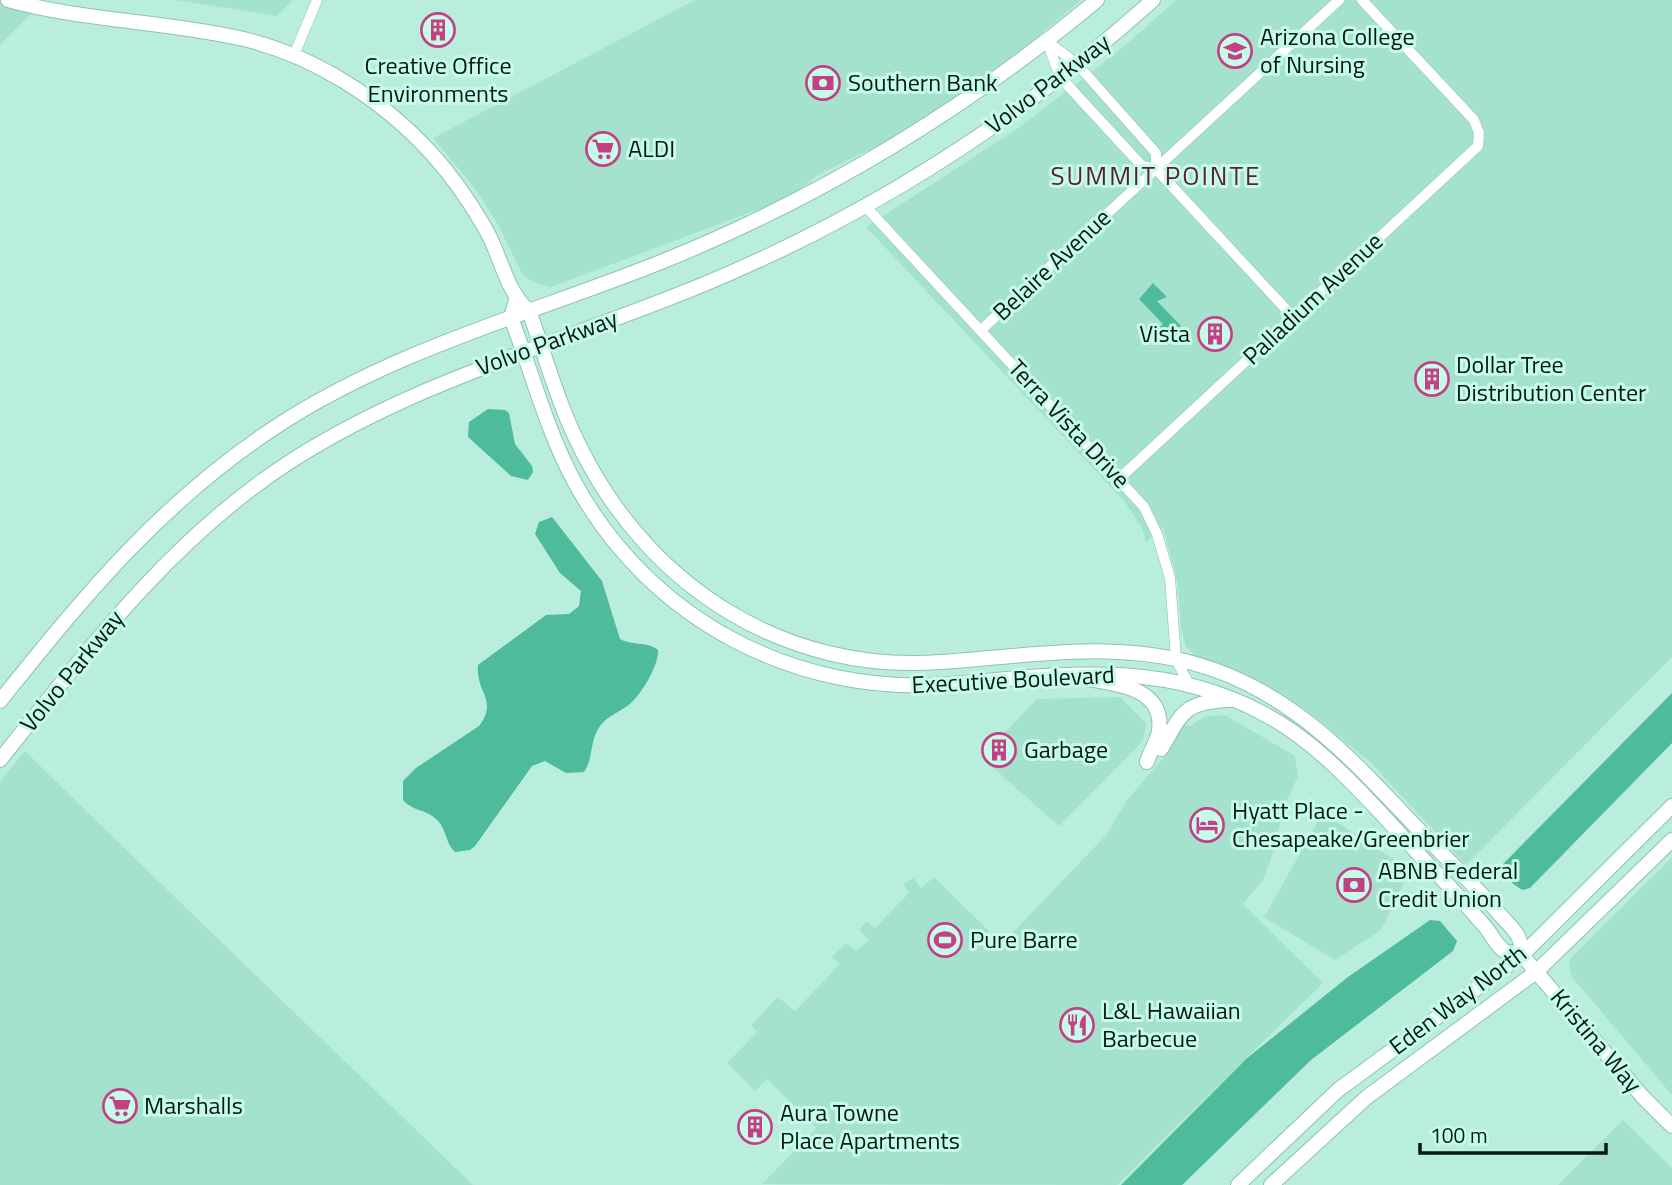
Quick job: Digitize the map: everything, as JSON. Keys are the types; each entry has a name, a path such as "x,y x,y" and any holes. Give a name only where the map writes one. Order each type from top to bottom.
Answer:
{"street":[{"path":"8,0 80,16 241,38 294,55 346,83 384,110 431,153 484,226 516,300 529,311"},
{"path":"294,55 317,0"},
{"name":"Volvo Parkway","path":"0,701 117,560 169,509 240,451 278,425 357,380 428,348 659,263 783,208 920,131 1047,41 1097,0"},
{"name":"Volvo Parkway","path":"0,760 143,585 249,490 324,440 393,403 445,380 710,282 865,206 980,136 1077,64 1153,0"},
{"name":"Belaire Avenue","path":"981,330 1339,0"},
{"name":"Palladium Avenue","path":"1120,478 1478,146 1478,128 1466,112 1362,0"},
{"path":"1047,41 1077,64 1156,153 1156,169"},
{"path":"1047,41 1060,77 1142,166 1156,169 1294,318"},
{"name":"Terra Vista Drive","path":"865,206 1120,478 1144,508 1160,543 1172,597 1176,659 1189,685"},
{"path":"511,318 516,300"},
{"name":"Executive Boulevard","path":"511,318 564,460 597,520 641,573 674,603 712,629 771,659 817,674 862,683 929,685 1110,672 1189,685 1232,699 1274,719 1321,754 1448,886 1504,951 1522,955 1520,938 1455,864 1327,734 1298,711 1229,675 1176,659 1096,650 895,664 828,654 760,630 727,613 689,587 655,556 625,522 582,453 529,311"},
{"path":"1062,674 1130,687 1151,701 1157,711 1159,723 1147,762 1158,754 1177,719 1189,709 1203,703 1232,699"},
{"name":"Eden Way North","path":"1238,1185 1338,1090 1522,955 1672,806"},
{"name":"Eden Way North","path":"1271,1185 1367,1097 1536,972 1672,840"},
{"name":"Kristina Way","path":"1522,955 1642,1096 1672,1125"}],"shaded area":[{"path":"0,0 45,0 0,45"},
{"path":"176,0 293,0 277,16"},
{"path":"695,0 1081,0 995,72 894,138 819,174 789,198 551,287 535,283 523,275 496,221 473,186 433,138"},
{"path":"1176,0 1672,0 1672,657 1466,865 1370,762 1318,719 1283,694 1196,657 1186,647 1181,629 1178,585 1163,527 1146,542 1142,528 1124,501 866,227 1020,127 1121,49"},
{"path":"1153,283 1167,297 1157,301 1181,326 1166,343 1155,332 1163,324 1139,299"},
{"path":"488,409 505,410 509,413 515,444 532,466 533,472 528,480 511,476 468,437 469,422"},
{"path":"552,517 602,581 620,639 649,645 658,650 656,663 645,686 635,698 600,726 584,772 566,773 545,761 532,766 475,846 470,850 455,852 438,821 403,800 403,781 416,768 479,726 485,717 487,702 478,674 478,665 546,615 569,614 579,606 581,591 560,573 535,534 539,522"},
{"path":"1672,693 1672,743 1530,888 1523,890 1512,883 1504,873 1502,865"},
{"path":"1120,697 1146,723 1143,741 1059,826 981,757 1037,699"},
{"path":"1225,715 1295,756 1298,776 1285,805 1271,859 1263,880 1243,904 1323,983 1117,1185 762,1184 817,1128 767,1079 755,1091 727,1063 757,1032 751,1025 778,997 795,1011 840,964 832,957 846,943 856,951 869,940 859,930 867,921 875,928 909,893 904,884 913,878 921,888 934,877 989,931 986,936 998,948 1107,834 1127,800 1164,757 1178,724 1190,726 1206,716"},
{"path":"25,751 473,1185 0,1185 0,781"},
{"path":"1323,813 1410,870 1381,930 1335,960 1264,917"},
{"path":"1672,857 1672,1095 1572,977 1569,966 1570,959"},
{"path":"1430,920 1440,921 1457,941 1453,951 1311,1060 1182,1185 1121,1185 1246,1059 1348,977"},
{"path":"1623,1120 1672,1168 1672,1185 1558,1185"}],"place":[{"name":"Creative Office Environments","path":"438,30"},
{"name":"Arizona College of Nursing","path":"1235,51"},
{"name":"Southern Bank","path":"823,83"},
{"name":"ALDI","path":"603,149"},
{"name":"Vista","path":"1215,334"},
{"name":"Dollar Tree Distribution Center","path":"1432,379"},
{"name":"Garbage","path":"999,750"},
{"name":"Hyatt Place - Chesapeake/Greenbrier","path":"1207,825"},
{"name":"ABNB Federal Credit Union","path":"1354,885"},
{"name":"Pure Barre","path":"945,940"},
{"name":"L&L Hawaiian Barbecue","path":"1077,1025"},
{"name":"Marshalls","path":"120,1106"},
{"name":"Aura Towne Place Apartments","path":"755,1127"}],"district":[{"name":"SUMMIT POINTE","path":"1156,176"}]}
